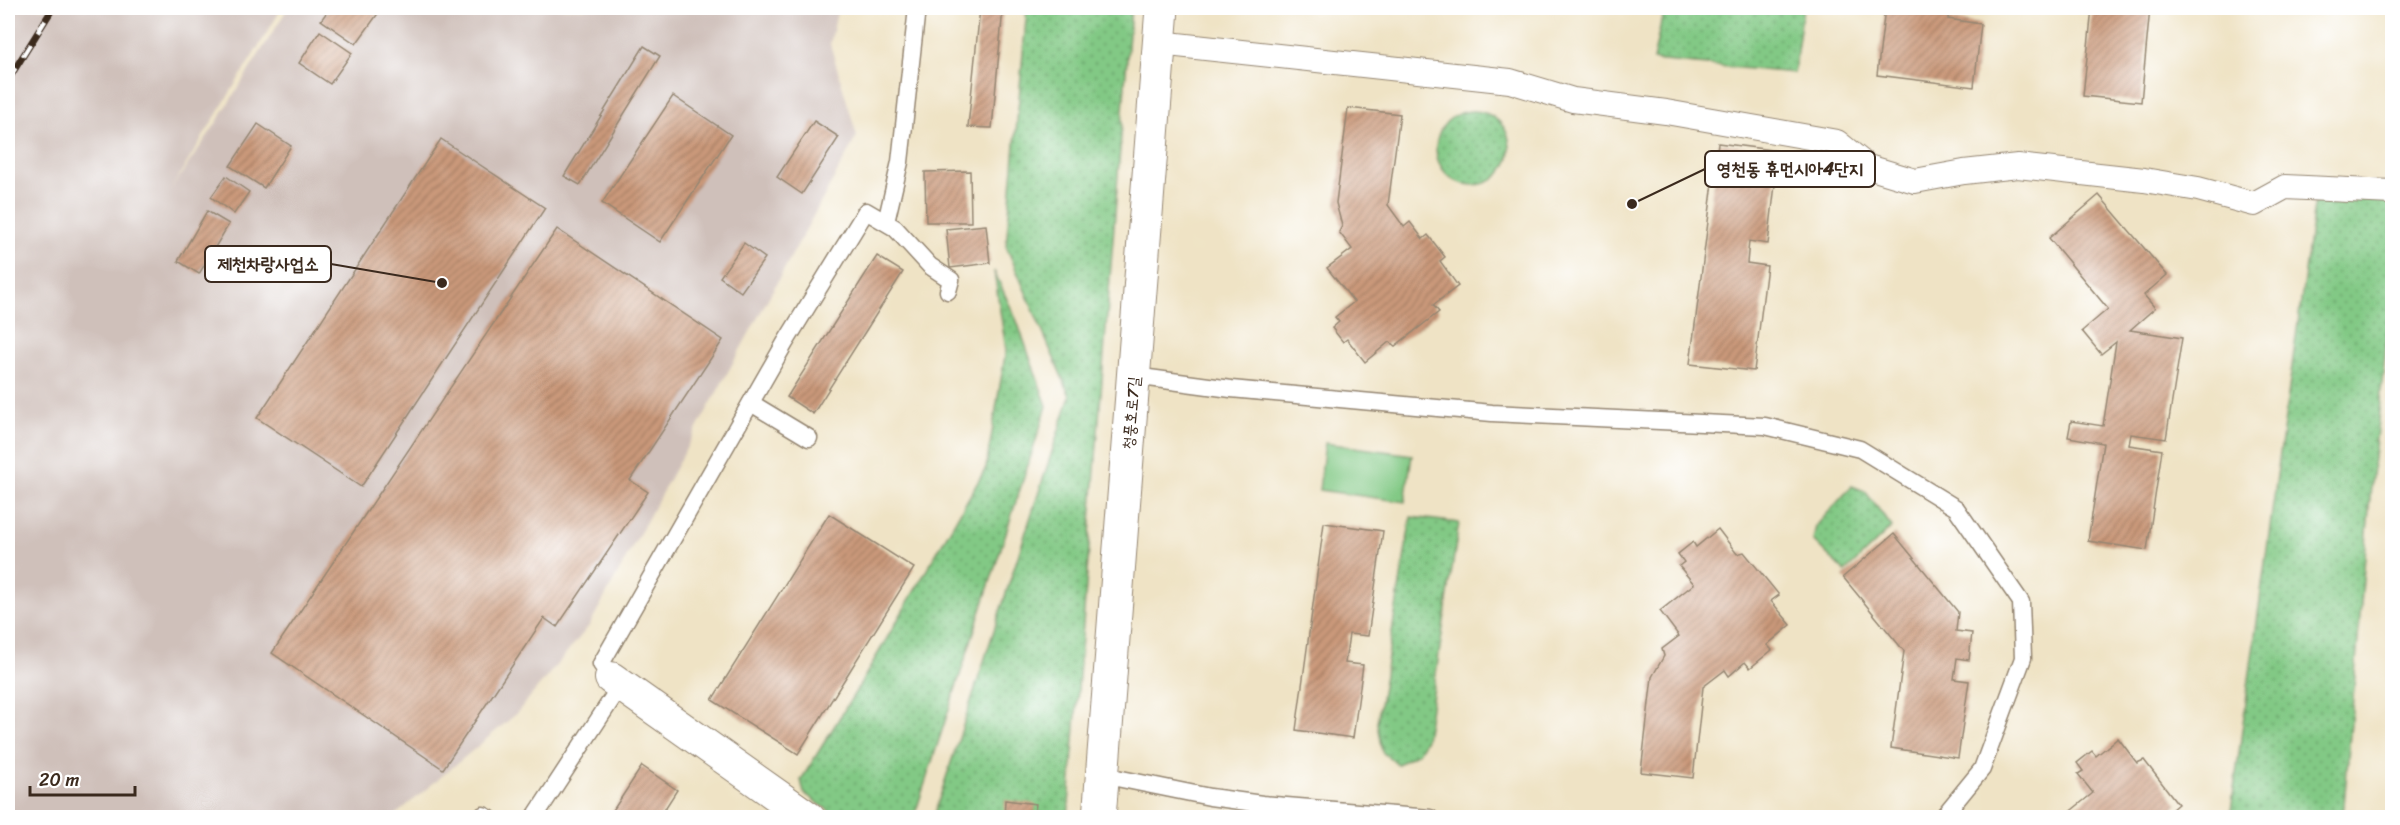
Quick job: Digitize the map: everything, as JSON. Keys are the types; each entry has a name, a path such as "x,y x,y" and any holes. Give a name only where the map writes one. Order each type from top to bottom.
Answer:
{"street":[{"name":"청풍호로7길","path":"1099,818 1161,8"},
{"path":"1159,43 1510,81 1573,100 1666,112 1836,142 1868,166 1915,181 1964,171 2018,166 2198,189 2254,204 2285,187 2392,192"},
{"path":"616,682 809,818"}],"lane":[{"path":"886,222 900,162 916,8"},
{"path":"534,818 616,682 601,664 751,402 866,211 895,228 930,266 951,280 948,291"},
{"path":"1134,376 1232,389 1492,412 1765,426 1860,449 1956,508 2021,602 2023,658 2003,714 1982,769 1942,818"},
{"path":"751,402 809,438"},
{"path":"1102,775 1262,804 1430,818"},
{"path":"481,818 483,814 489,818"}],"shaded area":[{"path":"8,8 282,8 171,189 213,128 288,8 838,8 830,44 857,136 589,626 515,715 393,817 8,817"}],"green space":[{"path":"1027,8 1131,8 1068,817 933,818 1070,396 1006,246"},
{"path":"1664,8 1803,8 1794,73 1653,60"},
{"path":"1480,111 1500,121 1508,134 1510,148 1508,162 1500,175 1487,183 1466,185 1446,175 1438,162 1436,141 1446,121 1459,113"},
{"path":"2317,184 2392,188 2392,291 2371,485 2343,817 2230,818"},
{"path":"994,271 1017,321 1047,406 914,817 838,817 804,793 801,780 858,688 986,468 1006,350"},
{"path":"1325,443 1412,455 1405,502 1319,490"},
{"path":"1852,486 1865,491 1892,527 1845,572 1813,540 1816,526"},
{"path":"1411,517 1459,523 1426,739 1418,753 1398,764 1382,752 1377,723"}],"building":[{"path":"330,8 382,8 356,44 321,20"},
{"path":"980,8 1003,8 992,128 968,127"},
{"path":"1885,8 1949,8 1948,19 1981,24 1974,87 1877,75"},
{"path":"2092,8 2150,8 2141,102 2083,96"},
{"path":"320,31 352,53 330,84 299,63"},
{"path":"644,46 660,56 580,185 564,176"},
{"path":"673,96 731,135 660,242 602,203"},
{"path":"1348,108 1400,114 1388,205 1404,227 1410,222 1423,239 1428,235 1445,257 1440,261 1458,286 1433,305 1439,312 1395,346 1389,342 1365,362 1347,339 1343,342 1332,328 1339,322 1335,317 1354,302 1327,268 1352,249 1339,232 1342,226 1336,203"},
{"path":"814,121 839,137 802,194 777,177"},
{"path":"258,124 291,146 264,188 230,166"},
{"path":"441,139 545,208 361,487 257,418"},
{"path":"1718,143 1779,151 1768,244 1749,241 1747,263 1767,266 1754,371 1690,364"},
{"path":"970,171 971,222 926,222 925,172"},
{"path":"226,176 249,192 234,214 211,197"},
{"path":"2099,195 2167,275 2144,295 2155,308 2130,330 2182,338 2166,439 2131,434 2129,445 2162,450 2147,550 2088,541 2103,443 2068,437 2071,421 2103,426 2116,342 2101,354 2082,331 2108,309 2049,238"},
{"path":"207,211 229,224 199,274 178,261"},
{"path":"986,225 990,263 950,268 946,229"},
{"path":"557,229 723,340 630,480 648,492 557,627 544,618 443,769 272,653"},
{"path":"744,243 765,258 741,292 720,277"},
{"path":"877,256 903,272 813,414 787,397"},
{"path":"829,514 914,568 798,754 712,700"},
{"path":"1324,523 1383,531 1368,636 1349,634 1345,663 1363,665 1353,738 1296,730"},
{"path":"1718,529 1737,554 1744,552 1779,595 1771,601 1791,625 1767,645 1772,650 1750,668 1745,662 1729,676 1725,670 1703,687 1693,778 1641,772 1652,677 1664,656 1662,649 1679,636 1660,611 1694,584 1679,566 1684,562 1678,554 1693,542 1696,547"},
{"path":"1894,534 1958,612 1956,631 1972,633 1969,660 1957,658 1954,679 1969,681 1958,758 1891,748 1904,651 1843,577"},
{"path":"2118,738 2137,763 2144,760 2178,804 2171,810 2177,818 2062,818 2093,793 2078,774 2083,771 2077,763 2092,751 2096,756"},
{"path":"642,766 677,790 659,818 608,818"},
{"path":"1005,800 1036,804 1034,818 1004,818"}],"railway":[{"path":"8,80 53,8"}],"place":[{"name":"영천동 휴먼시아4단지","path":"1632,204"},
{"name":"제천차랑사업소","path":"442,283"}]}
